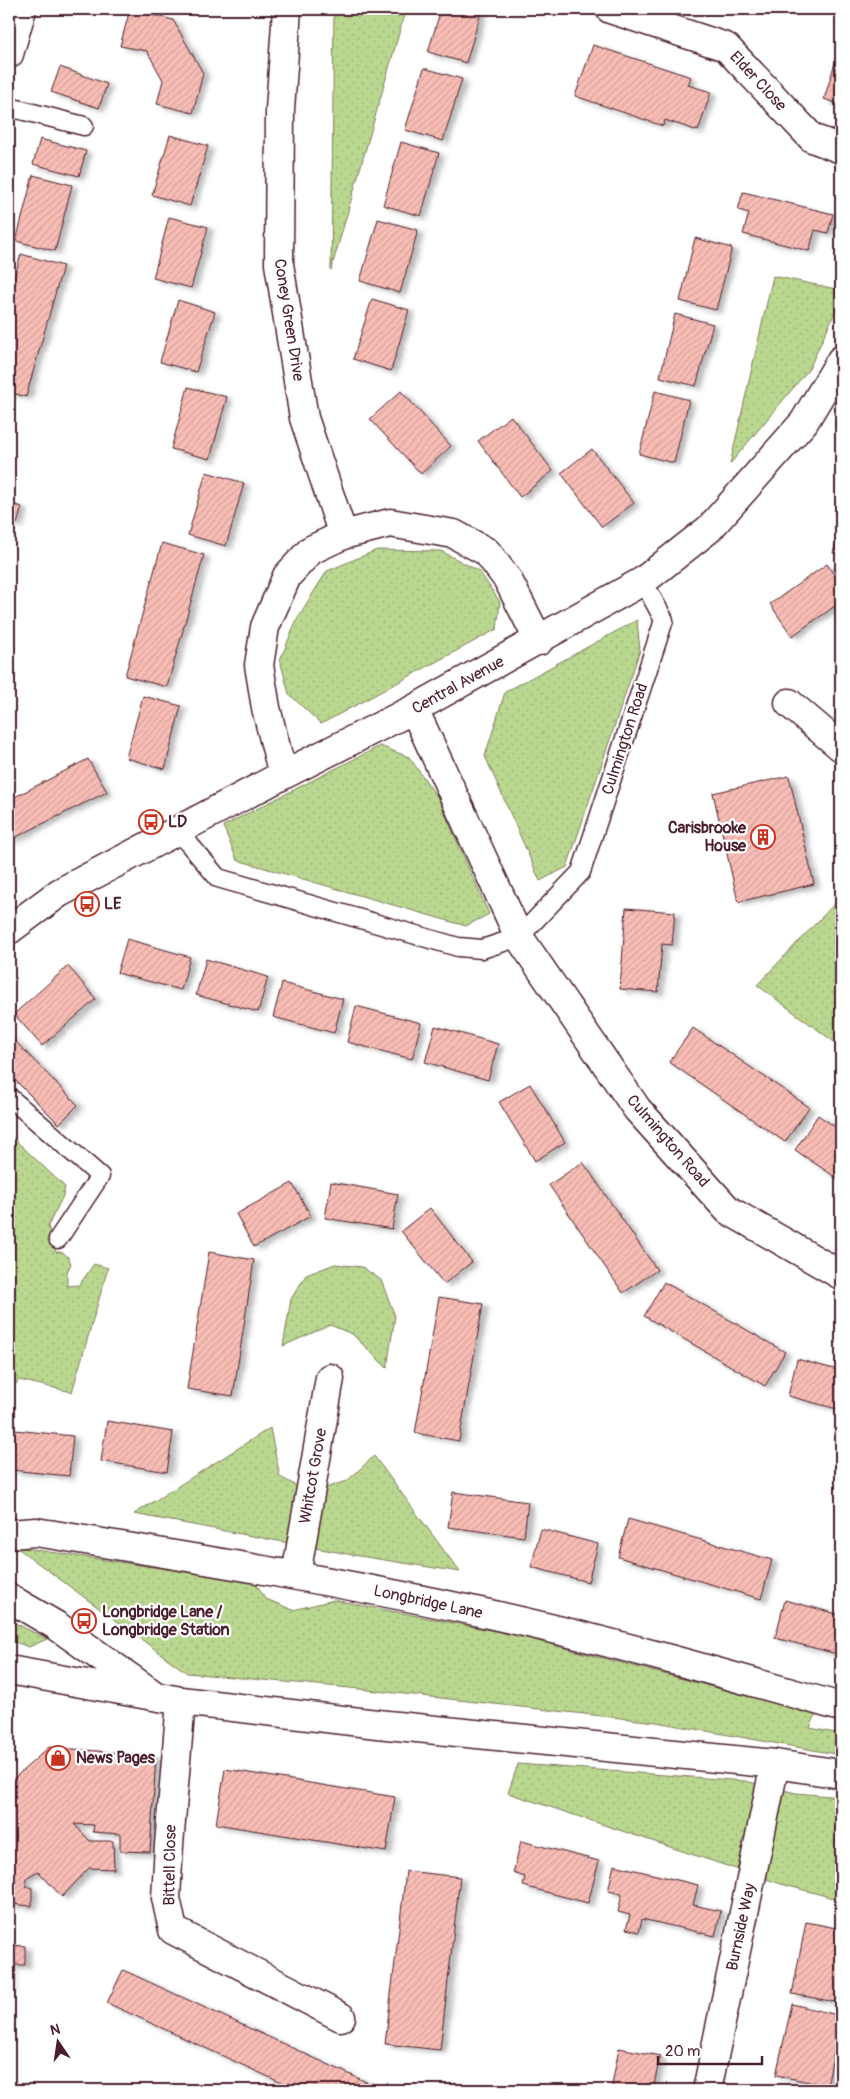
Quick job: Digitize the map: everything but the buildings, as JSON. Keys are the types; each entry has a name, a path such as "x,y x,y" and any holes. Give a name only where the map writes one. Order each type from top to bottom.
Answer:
{"street":[{"path":"9,54 22,9"},
{"name":"Coney Green Drive","path":"287,9 280,110 279,264 304,418 343,535"},
{"name":"Elder Close","path":"610,9 726,47 812,138 841,149"},
{"name":"Central Avenue","path":"9,930 59,893 283,775 414,709 539,641 643,581 709,530 804,422 841,360"},
{"path":"283,775 266,708 259,665 265,626 287,576 311,550 343,535 390,523 454,534 487,552 508,580 539,641"},
{"path":"789,703 841,746"},
{"name":"Culmington Road","path":"414,709 519,937 637,1109 728,1210 841,1276"},
{"name":"Whitcot Grove","path":"296,1575 330,1378"},
{"name":"Longbridge Lane","path":"9,1534 36,1532 296,1575 490,1614 680,1662 841,1707"},
{"path":"9,1598 57,1626 154,1695"},
{"path":"9,1670 181,1701 377,1724 775,1764 841,1774"},
{"name":"Bittell Close","path":"181,1701 166,1898 173,1930 341,2017"},
{"name":"Burnside Way","path":"707,2090 775,1764"}],"lane":[{"path":"9,107 84,126"},
{"name":"Culmington Road","path":"178,830 218,878 458,947 482,949 519,937 581,872 584,864 664,620 643,581"},
{"path":"9,1097 100,1176 58,1239"}],"green space":[{"path":"334,9 406,9 331,270"},
{"path":"773,276 841,290 841,299 809,369 730,464"},
{"path":"377,550 441,551 479,571 500,602 497,629 321,724 289,694 280,660 298,617 327,571"},
{"path":"637,620 640,650 567,867 540,881 485,756 505,692"},
{"path":"380,746 409,757 438,798 489,914 466,926 237,860 223,826"},
{"path":"841,897 841,1047 757,985"},
{"path":"9,1134 65,1187 63,1196 48,1226 56,1252 66,1255 71,1264 67,1272 67,1286 79,1285 94,1264 108,1268 72,1392 19,1380 9,1393"},
{"path":"335,1264 362,1267 381,1280 395,1316 387,1368 352,1334 330,1325 283,1346 291,1299 306,1275"},
{"path":"270,1428 280,1477 310,1493 347,1481 374,1456 460,1572 353,1555 134,1514"},
{"path":"16,1547 255,1582 266,1599 293,1610 334,1600 511,1634 816,1714 810,1728 841,1734 841,1755 656,1722 350,1688 187,1673"},
{"path":"9,1620 47,1639 29,1647 9,1640"},
{"path":"518,1764 745,1781 796,1793 841,1797 841,1900 781,1884 508,1793"}],"place":[{"name":"LD","path":"151,822"},
{"name":"Carisbrooke House","path":"763,837"},
{"name":"LE","path":"87,904"},
{"name":"Longbridge Lane / Longbridge Station","path":"84,1621"},
{"name":"News Pages","path":"58,1758"}]}
